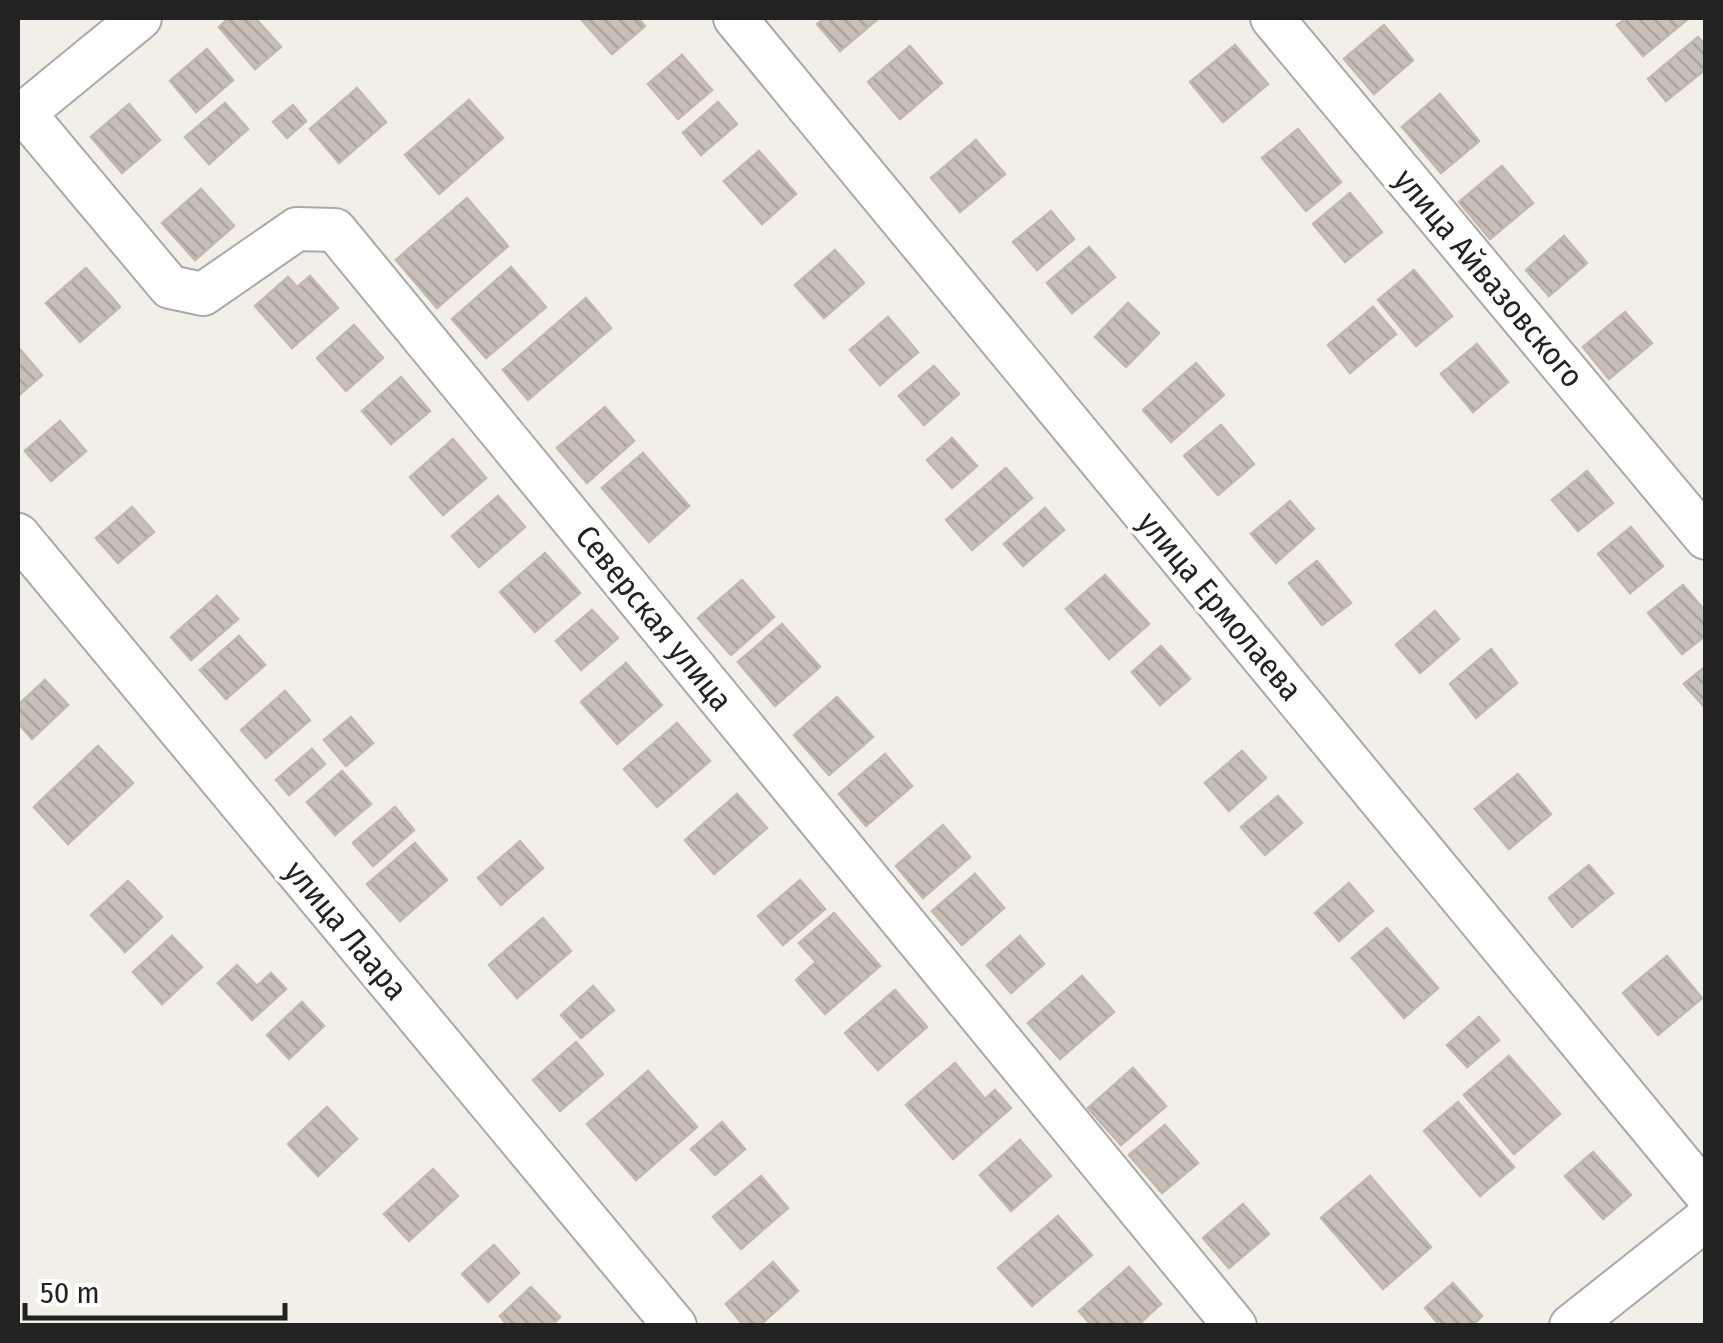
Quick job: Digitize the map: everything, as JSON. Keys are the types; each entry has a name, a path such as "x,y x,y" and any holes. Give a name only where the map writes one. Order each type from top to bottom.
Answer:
{"street":[{"path":"21,115 140,18"},
{"name":"улица Ермолаева","path":"736,18 1706,1194"},
{"name":"улица Айвазовского","path":"1272,18 1706,538"},
{"name":"Северская улица","path":"21,115 170,287 203,294 297,229 336,230 1235,1326"},
{"name":"улица Лаара","path":"18,535 674,1326"},
{"path":"1571,1326 1706,1220"}],"building":[{"path":"229,18 255,18 281,47 255,69 219,27"},
{"path":"580,18 638,18 645,26 612,54"},
{"path":"825,18 879,18 840,51 817,24"},
{"path":"1627,18 1689,18 1643,56 1617,25"},
{"path":"1384,25 1413,60 1374,94 1344,59"},
{"path":"1698,37 1706,46 1706,69 1666,101 1648,79"},
{"path":"1235,45 1268,84 1223,122 1190,82"},
{"path":"910,46 942,83 900,119 868,82"},
{"path":"207,49 233,80 196,112 170,81"},
{"path":"682,55 712,90 678,119 648,84"},
{"path":"357,88 386,122 339,163 310,129"},
{"path":"1440,94 1479,141 1441,173 1402,127"},
{"path":"469,100 503,138 439,194 405,155"},
{"path":"718,102 737,124 701,155 683,133"},
{"path":"225,103 248,129 209,164 185,137"},
{"path":"129,104 160,140 122,173 91,137"},
{"path":"293,105 306,121 287,138 273,122"},
{"path":"1298,129 1341,182 1306,211 1262,158"},
{"path":"976,140 1005,174 960,212 931,178"},
{"path":"759,151 796,194 762,224 724,181"},
{"path":"1502,166 1533,203 1490,239 1459,202"},
{"path":"201,189 234,226 195,260 162,223"},
{"path":"1350,193 1382,232 1345,262 1313,224"},
{"path":"467,198 508,246 437,308 396,260"},
{"path":"1051,211 1074,239 1037,270 1013,242"},
{"path":"1564,236 1587,263 1549,296 1526,270"},
{"path":"1089,247 1115,277 1072,313 1047,283"},
{"path":"835,250 864,283 824,318 795,285"},
{"path":"511,267 546,307 486,358 452,319"},
{"path":"86,268 120,307 80,342 46,303"},
{"path":"1414,270 1452,316 1416,346 1378,300"},
{"path":"310,276 338,308 292,348 255,306 288,277 297,287"},
{"path":"586,298 611,328 528,400 503,370"},
{"path":"1128,303 1159,333 1126,367 1095,337"},
{"path":"1373,307 1396,334 1350,373 1328,345"},
{"path":"1625,312 1652,343 1609,379 1583,347"},
{"path":"888,317 918,352 880,385 850,350"},
{"path":"354,325 383,358 346,391 317,358"},
{"path":"1477,344 1508,382 1473,412 1441,374"},
{"path":"18,347 42,375 18,396"},
{"path":"1196,363 1224,395 1171,442 1143,410"},
{"path":"934,366 959,394 924,425 899,396"},
{"path":"401,377 430,411 391,444 362,411"},
{"path":"605,407 634,441 587,483 557,448"},
{"path":"60,421 86,451 51,481 25,451"},
{"path":"1221,425 1254,464 1218,495 1184,456"},
{"path":"952,438 977,466 952,488 927,460"},
{"path":"453,439 486,478 443,515 410,477"},
{"path":"643,453 689,506 649,542 602,488"},
{"path":"1006,468 1032,498 972,550 946,520"},
{"path":"1587,471 1613,503 1578,531 1552,500"},
{"path":"498,496 525,527 479,567 452,536"},
{"path":"1290,501 1314,529 1276,563 1251,534"},
{"path":"132,507 154,532 118,563 96,538"},
{"path":"1045,508 1064,530 1023,566 1004,544"},
{"path":"1631,527 1663,566 1630,593 1598,554"},
{"path":"545,553 580,593 535,632 500,592"},
{"path":"1317,561 1351,603 1322,625 1289,583"},
{"path":"1105,575 1149,624 1109,659 1066,609"},
{"path":"742,580 774,617 731,655 698,618"},
{"path":"1683,585 1706,612 1706,635 1682,654 1648,613"},
{"path":"217,596 238,619 191,660 171,637"},
{"path":"592,610 618,638 581,670 556,641"},
{"path":"1435,611 1459,639 1420,673 1396,645"},
{"path":"782,624 820,667 775,706 738,662"},
{"path":"239,636 265,665 226,699 200,670"},
{"path":"1161,646 1190,679 1160,705 1132,672"},
{"path":"1491,649 1517,683 1476,718 1450,684"},
{"path":"626,663 662,705 617,744 581,702"},
{"path":"1706,666 1706,709 1684,684"},
{"path":"45,680 68,705 32,739 18,723 18,705"},
{"path":"285,691 310,720 266,758 241,730"},
{"path":"837,697 873,737 829,775 794,735"},
{"path":"351,717 373,743 346,766 324,740"},
{"path":"677,723 710,761 657,807 624,769"},
{"path":"98,746 133,783 68,844 34,807"},
{"path":"312,749 325,764 289,795 276,780"},
{"path":"1242,751 1266,778 1229,811 1205,783"},
{"path":"885,754 912,786 866,826 839,794"},
{"path":"342,771 371,804 335,835 307,802"},
{"path":"1518,774 1551,814 1509,849 1475,809"},
{"path":"737,794 767,828 714,874 685,840"},
{"path":"1278,796 1302,823 1265,855 1241,827"},
{"path":"395,807 414,830 373,866 353,843"},
{"path":"943,825 970,857 923,898 896,866"},
{"path":"520,841 543,868 501,905 478,878"},
{"path":"415,843 447,880 400,921 367,884"},
{"path":"1589,865 1613,893 1572,927 1549,898"},
{"path":"975,874 1004,908 962,945 932,911"},
{"path":"800,880 825,909 783,945 758,916"},
{"path":"128,881 162,917 125,952 91,915"},
{"path":"1349,883 1373,911 1339,941 1315,913"},
{"path":"834,913 880,966 825,1014 796,980 816,962 799,943"},
{"path":"543,918 571,951 517,998 489,965"},
{"path":"1387,928 1438,988 1404,1018 1352,958"},
{"path":"172,936 202,967 162,1004 133,972"},
{"path":"1020,936 1044,964 1011,993 987,965"},
{"path":"1667,956 1702,998 1658,1035 1623,993"},
{"path":"237,965 257,986 271,973 286,989 252,1020 218,983"},
{"path":"1082,976 1114,1012 1060,1059 1028,1023"},
{"path":"593,986 614,1010 581,1038 561,1015"},
{"path":"895,990 927,1027 878,1070 845,1033"},
{"path":"302,1002 324,1026 289,1059 267,1035"},
{"path":"1479,1017 1499,1040 1467,1067 1447,1045"},
{"path":"576,1042 603,1074 560,1111 533,1080"},
{"path":"1509,1056 1560,1114 1514,1154 1464,1095"},
{"path":"955,1063 985,1099 995,1090 1011,1108 953,1159 906,1105"},
{"path":"1133,1068 1166,1106 1121,1145 1088,1108"},
{"path":"648,1071 697,1127 636,1180 587,1124"},
{"path":"1458,1102 1514,1167 1480,1196 1424,1131"},
{"path":"327,1107 357,1139 318,1176 288,1144"},
{"path":"722,1122 745,1149 715,1175 691,1149"},
{"path":"1165,1125 1198,1163 1162,1193 1129,1155"},
{"path":"1020,1140 1051,1176 1011,1211 980,1175"},
{"path":"1593,1152 1631,1195 1603,1219 1565,1176"},
{"path":"433,1169 458,1196 409,1241 384,1214"},
{"path":"761,1176 788,1208 741,1249 713,1217"},
{"path":"1370,1176 1431,1247 1383,1289 1321,1218"},
{"path":"1243,1204 1269,1234 1229,1268 1203,1238"},
{"path":"1058,1216 1092,1255 1032,1306 998,1268"},
{"path":"494,1245 519,1273 488,1302 462,1274"},
{"path":"773,1262 798,1291 759,1326 744,1326 726,1304"},
{"path":"1129,1267 1161,1304 1137,1326 1092,1326 1079,1311"},
{"path":"1453,1283 1482,1316 1472,1326 1440,1326 1425,1308"},
{"path":"531,1287 560,1317 551,1326 508,1326 500,1316"}]}
